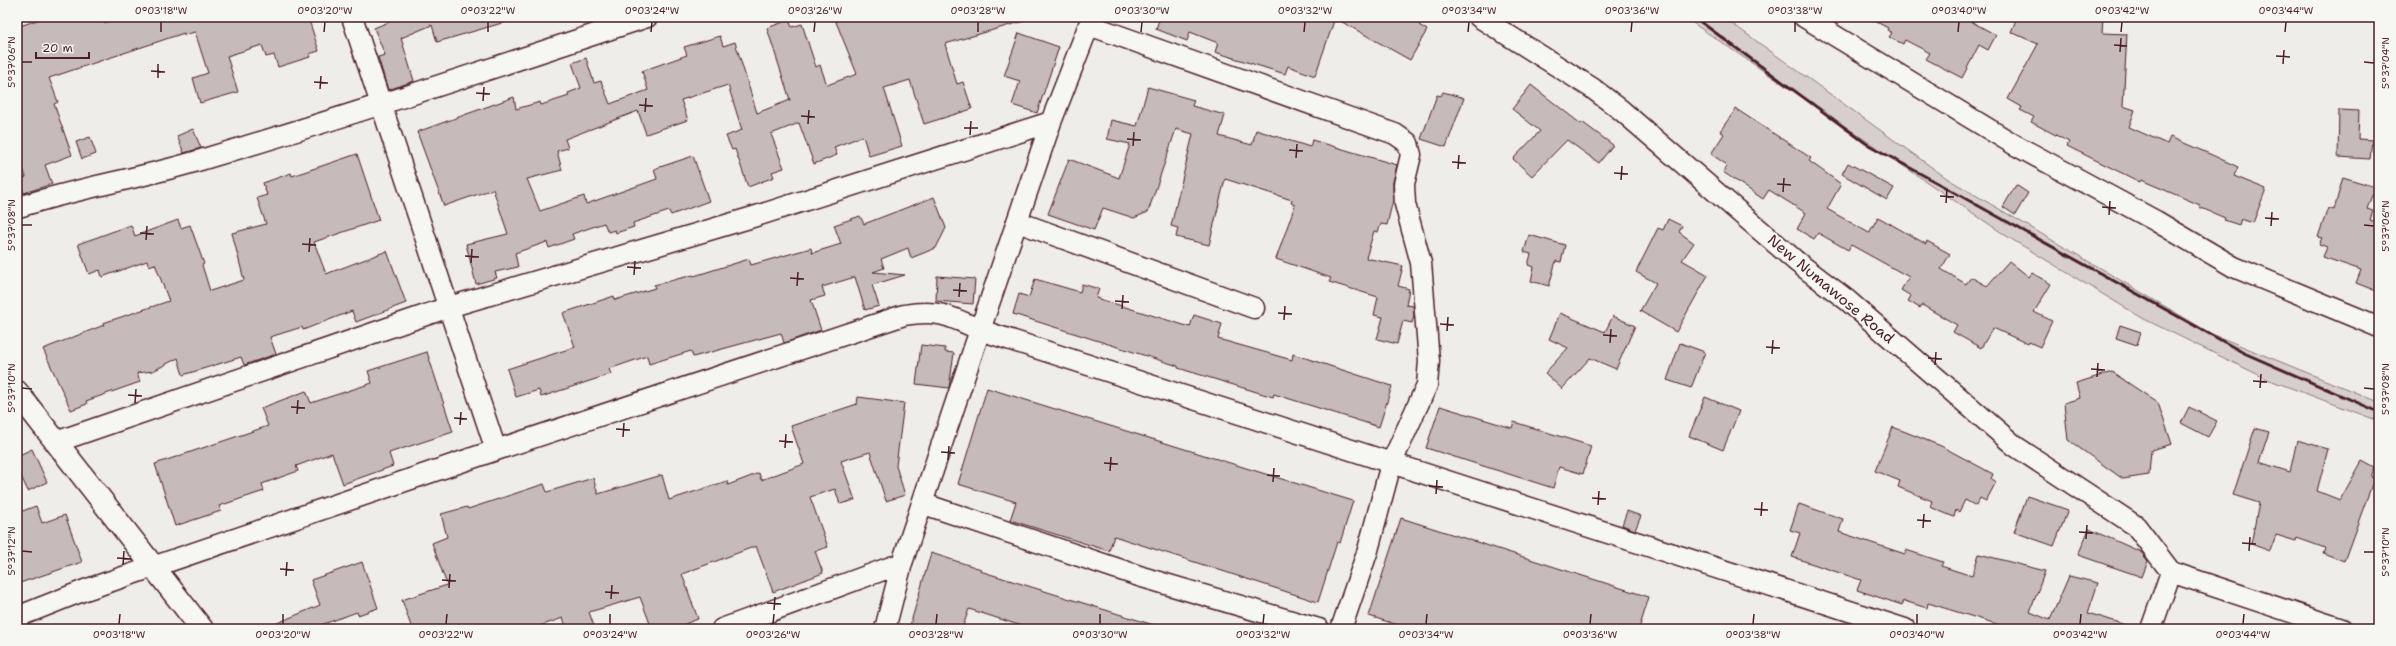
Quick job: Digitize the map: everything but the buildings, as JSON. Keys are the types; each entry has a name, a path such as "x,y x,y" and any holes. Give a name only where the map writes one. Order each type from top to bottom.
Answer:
{"street":[{"path":"352,17 496,450"},
{"path":"22,206 58,194 191,163 382,104 647,17"},
{"name":"New Numawose Road","path":"1479,17 1592,88 1620,110 1797,262 1847,300 2015,446 2136,526 2171,572"},
{"path":"1804,17 2015,145 2156,221 2234,267 2379,327"},
{"path":"885,629 902,563 924,504 980,330 1051,122 1090,21 1395,134 1408,143 1411,155 1404,184 1405,204 1421,263 1430,361 1427,385 1391,464 1368,550 1341,629"},
{"path":"56,442 449,307 760,214 1051,122"},
{"path":"1018,222 1254,308"},
{"path":"17,618 85,590 496,450 904,315 923,312 946,314 980,330 1905,629"},
{"path":"17,392 202,629"},
{"path":"924,504 1142,577 1319,629"},
{"path":"722,629 902,563"},
{"path":"2151,629 2171,572 2342,629"}],"shaded area":[{"path":"1684,17 1723,17 1948,179 2212,334 2379,402 2379,421 2267,379 2144,319 2008,237"}],"railway":[{"path":"1694,17 1867,144 2244,353 2379,412"}]}
